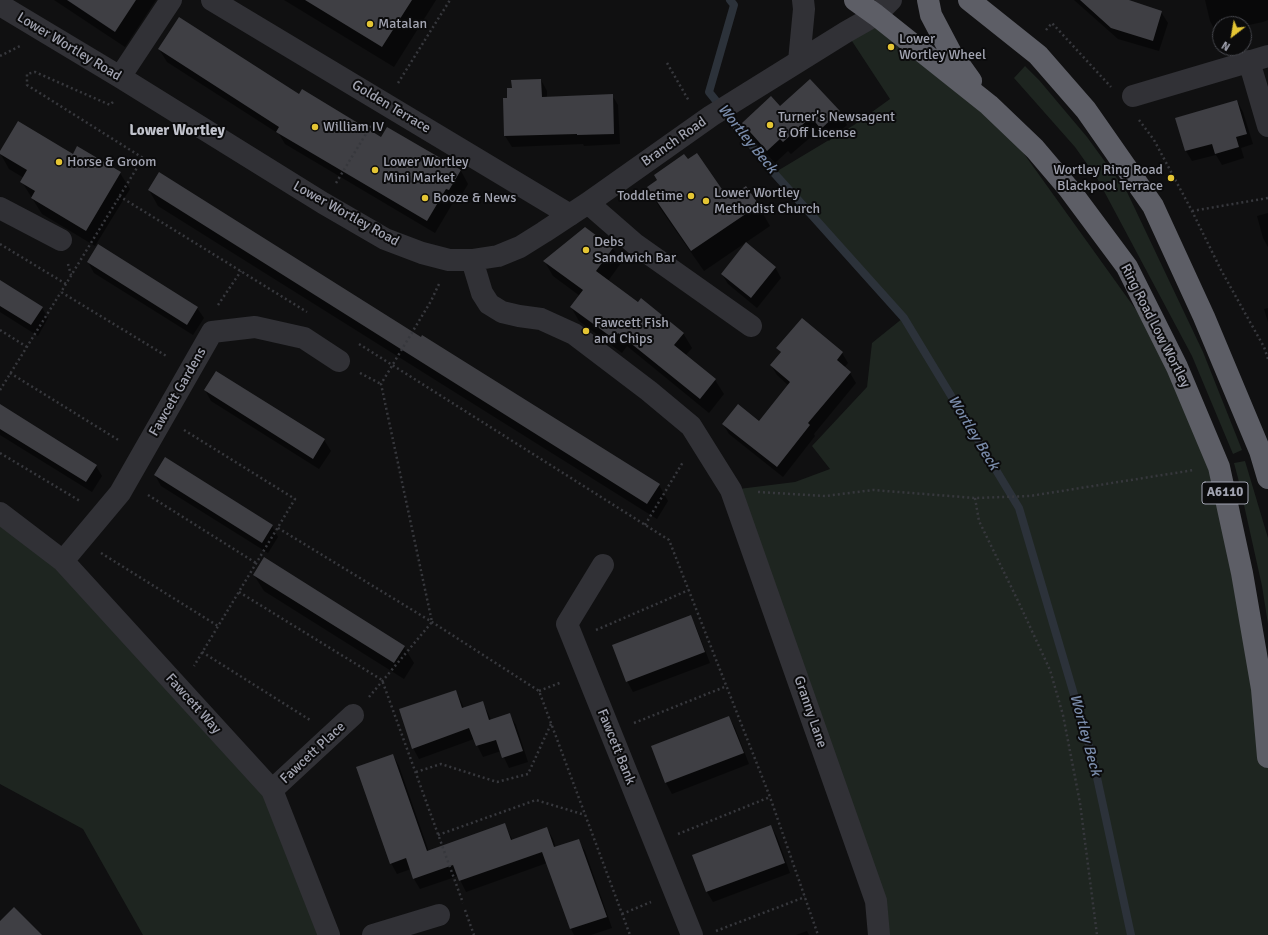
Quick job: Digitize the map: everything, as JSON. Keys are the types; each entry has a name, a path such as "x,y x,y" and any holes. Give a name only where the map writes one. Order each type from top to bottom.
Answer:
{"highway":[{"name":"Ring Road Low Wortley","path":"855,0 880,5 989,105 1035,150 1069,189 1127,267 1177,367 1219,466 1242,573 1262,689 1268,757"},
{"name":"A6110","path":"928,0 932,15 951,53 989,105"},
{"name":"A6110","path":"969,0 1038,55 1086,110 1153,206 1204,317 1260,451 1268,478"}],"street":[{"path":"126,81 171,0"},
{"name":"Golden Terrace","path":"212,0 570,215"},
{"path":"799,61 804,9 803,0"},
{"name":"Lower Wortley Road","path":"0,5 323,203 385,239 422,253 449,260 472,260"},
{"name":"Branch Road","path":"472,260 498,256 520,247 544,232 588,203 706,119 799,61 880,5"},
{"path":"1134,107 1259,59 1268,126"},
{"path":"588,203 635,244 751,326"},
{"path":"0,208 61,240"},
{"path":"472,260 482,293 489,304 502,312 541,319 574,334 649,391 691,426 731,490"},
{"name":"Fawcett Gardens","path":"63,561 120,493 212,332 255,327 304,338 339,361"},
{"name":"Granny Lane","path":"731,490 876,900 879,935"},
{"name":"Fawcett Way","path":"0,513 63,561 272,790 329,935"},
{"name":"Fawcett Bank","path":"603,565 567,624 675,893 702,934"},
{"name":"Fawcett Place","path":"272,790 353,715"},
{"path":"372,935 439,915"}],"path":[{"path":"323,203 450,0"},
{"path":"667,63 706,119"},
{"path":"0,390 62,292 143,158 27,84 27,74 35,72 110,105 126,81"},
{"path":"1134,107 1154,140 1192,211 1221,270 1264,347 1268,359"},
{"path":"119,196 313,316"},
{"path":"1192,211 1268,198"},
{"path":"0,244 66,284"},
{"path":"212,332 212,314 241,271"},
{"path":"62,292 190,370"},
{"path":"431,301 381,384 432,622"},
{"path":"0,330 27,346"},
{"path":"353,340 669,540 770,797 818,935"},
{"path":"10,373 142,454"},
{"path":"164,417 295,499 180,689"},
{"path":"645,525 698,438"},
{"path":"0,453 102,514"},
{"path":"731,490 825,496 873,490 975,498 1030,496 1219,466"},
{"path":"127,481 256,563"},
{"path":"975,498 979,521 1050,670 1063,715 1080,803 1097,935"},
{"path":"278,528 432,622 538,691 630,935"},
{"path":"80,540 218,626"},
{"path":"573,640 689,590"},
{"path":"239,592 382,680 474,935"},
{"path":"353,715 432,622"},
{"path":"202,652 333,734"},
{"path":"610,732 727,686"},
{"path":"416,772 441,764 497,782 528,774 551,724"},
{"path":"655,843 770,797"},
{"path":"438,835 536,800 585,815"},
{"path":"622,914 675,893"},
{"path":"702,934 805,897"}],"shaded area":[{"path":"876,15 989,105 1177,367 1219,467 1268,757 1268,935 879,935 731,490 795,482 830,469 812,446 867,387 872,343 903,318 774,173 854,125 890,99 846,32"},
{"path":"1025,66 1039,80 1087,137 1127,192 1203,352 1242,450 1233,454 1192,356 1097,178 1075,147 1014,78"},
{"path":"1245,461 1268,538 1268,624 1262,586 1234,463"},
{"path":"0,513 63,561 272,790 329,935 143,935 83,829 0,784"}],"building":[{"path":"67,0 136,0 115,32"},
{"name":"Matalan","path":"305,0 412,0 382,47"},
{"path":"1080,0 1129,0 1162,11 1153,41 1111,28"},
{"path":"179,17 299,94 302,89 381,137 387,127 461,170 449,190 446,189 427,221 276,132 279,127 158,49"},
{"path":"541,79 542,97 613,94 614,134 504,136 503,98 507,98 507,88 512,88 511,80"},
{"path":"810,79 840,111 821,129 811,117 783,142 780,139 767,151 742,123 771,96 780,106"},
{"path":"1237,100 1247,134 1236,137 1239,147 1215,154 1212,144 1185,151 1175,118"},
{"name":"Horse & Groom","path":"18,121 73,154 77,146 121,172 86,231 31,198 35,191 20,182 27,170 0,154 0,151"},
{"name":"Lower Wortley Methodist Church","path":"697,153 728,198 746,186 759,205 691,251 647,187 657,180 654,175 684,154 688,159"},
{"path":"159,172 421,337 422,335 660,484 647,504 148,190"},
{"path":"585,227 613,248 596,271 638,302 641,298 684,333 674,345 716,379 700,399 618,333 614,339 570,307 583,290 543,261"},
{"path":"746,242 776,267 751,298 721,274"},
{"path":"98,244 198,307 187,325 87,262"},
{"path":"0,280 43,307 31,325 0,306"},
{"path":"802,318 843,352 837,360 851,372 808,423 810,425 777,467 722,424 738,404 759,421 790,382 770,365 781,352 776,348"},
{"path":"216,371 325,439 313,459 204,390"},
{"path":"0,404 97,465 86,482 0,429"},
{"path":"165,457 273,525 262,543 154,475"},
{"path":"264,557 405,646 394,663 253,575"},
{"path":"691,615 705,652 626,682 612,645"},
{"path":"456,690 462,708 483,701 489,720 510,713 523,751 502,758 496,740 476,746 469,728 412,749 399,709"},
{"path":"729,716 744,753 665,783 651,746"},
{"path":"393,754 427,851 505,823 511,840 547,827 554,847 579,839 607,917 570,929 542,852 459,881 453,865 413,879 406,858 390,864 356,767"},
{"path":"771,825 785,863 706,892 692,855"},
{"path":"14,907 42,935 0,935 0,921"}],"waterway":[{"name":"Wortley Beck","path":"730,0 734,5 709,92 774,173 904,318 1019,508 1093,759 1131,935"}],"place":[{"name":"Matalan","path":"370,24"},
{"name":"Lower Wortley Wheel","path":"891,47"},
{"name":"Turner's Newsagent & Off License","path":"770,125"},
{"name":"William IV","path":"315,127"},
{"name":"Horse & Groom","path":"59,162"},
{"name":"Lower Wortley Mini Market","path":"375,170"},
{"name":"Wortley Ring Road Blackpool Terrace","path":"1171,178"},
{"name":"Toddletime","path":"691,196"},
{"name":"Booze & News","path":"425,198"},
{"name":"Lower Wortley Methodist Church","path":"706,201"},
{"name":"Debs Sandwich Bar","path":"586,250"},
{"name":"Fawcett Fish and Chips","path":"586,331"}],"district":[{"name":"Lower Wortley","path":"177,131"}]}
